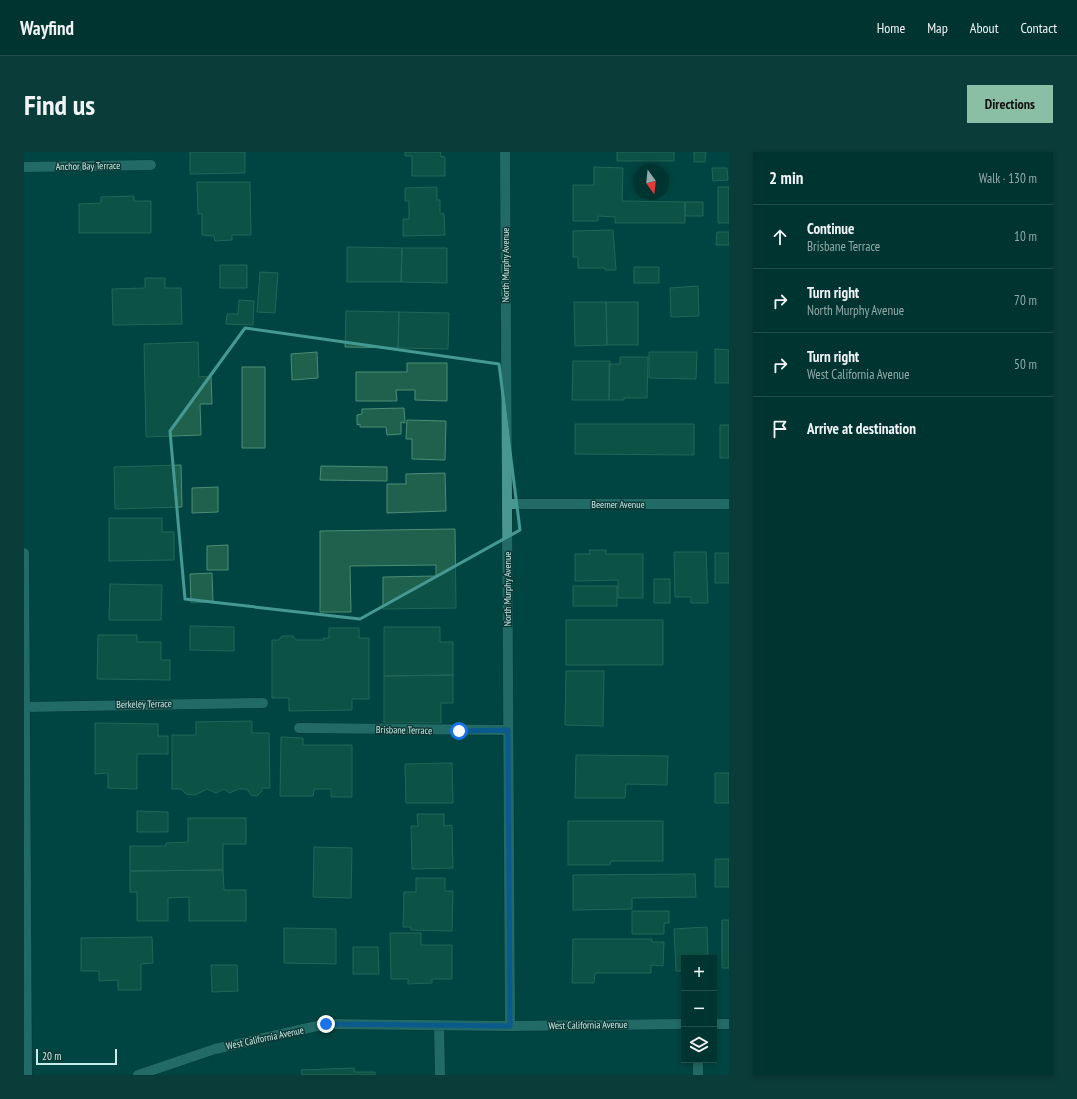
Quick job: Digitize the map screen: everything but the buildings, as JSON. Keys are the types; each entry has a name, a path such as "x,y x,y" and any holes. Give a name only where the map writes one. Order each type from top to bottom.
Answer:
{"street":[{"name":"North Murphy Avenue","path":"505,152 510,1026"},
{"name":"Anchor Bay Terrace","path":"24,167 151,165"},
{"name":"Beemer Avenue","path":"507,504 729,504"},
{"path":"24,552 27,1075"},
{"name":"Berkeley Terrace","path":"24,707 263,703"},
{"name":"Brisbane Terrace","path":"299,728 459,731 508,730"},
{"name":"West California Avenue","path":"138,1075 214,1048 326,1024 510,1026 681,1024"},
{"path":"717,1024 729,1024"},
{"path":"439,1025 440,1075"},
{"path":"698,1063 698,1075"}],"highlighted area":[{"path":"245,328 499,364 520,530 360,619 185,599 170,431"}],"route":[{"path":"326,1024 510,1026 508,730 459,731"}]}
